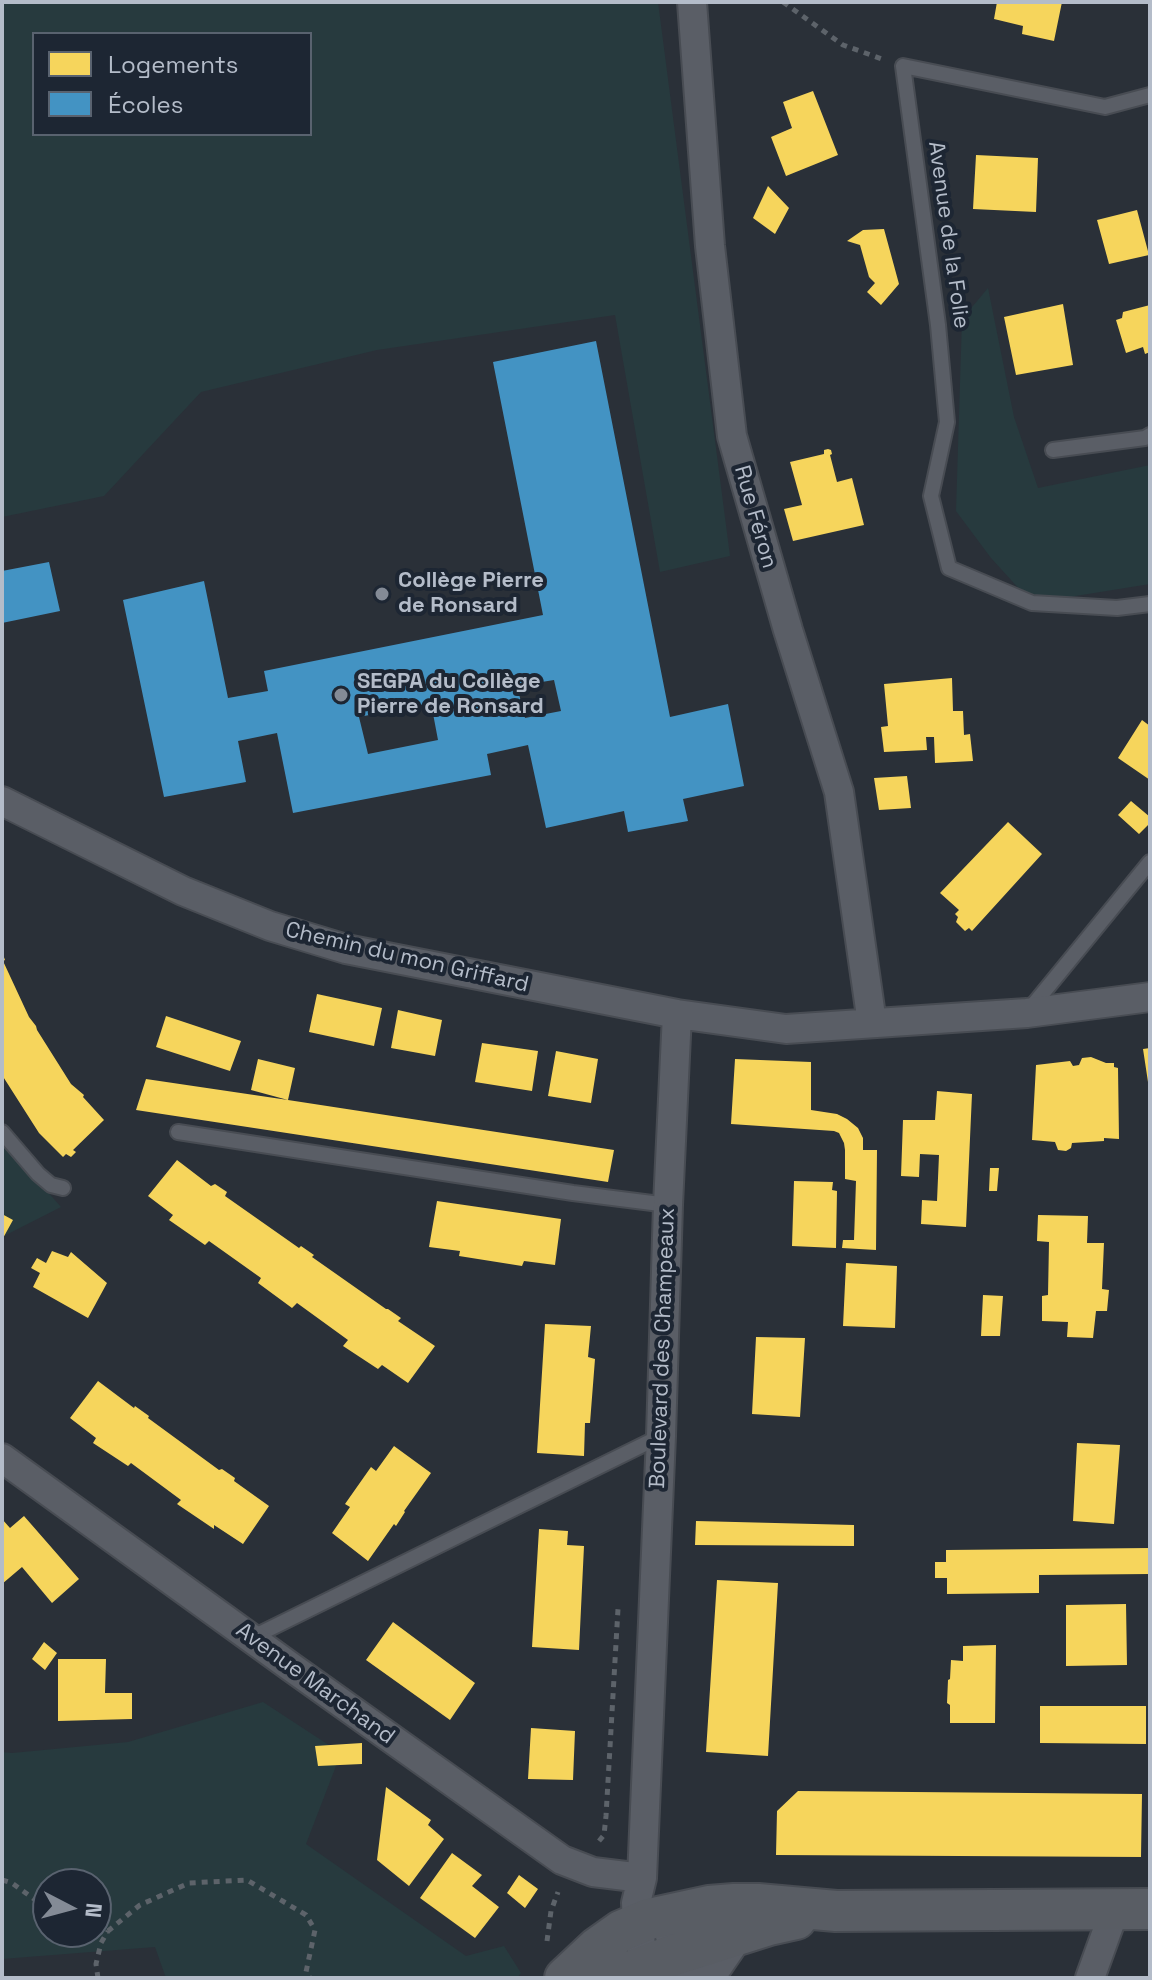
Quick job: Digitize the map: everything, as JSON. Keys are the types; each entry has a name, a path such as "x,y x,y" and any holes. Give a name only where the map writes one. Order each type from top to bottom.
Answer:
{"main road":[{"path":"556,1963 597,1948 621,1931 649,1919 709,1906 734,1904 836,1911 1132,1909"},
{"path":"656,1970 741,1933 836,1911"}],"street":[{"name":"Rue Féron","path":"692,2 710,246 732,436 839,792 872,1023"},
{"name":"Chemin du mon Griffard","path":"2,801 183,891 270,926 346,949 677,1014"},
{"path":"677,1014 786,1029 1027,1013 1150,997"},
{"name":"Boulevard des Champeaux","path":"642,1878 677,1014"},
{"name":"Avenue Marchand","path":"2,1458 562,1860 608,1876 642,1878"},
{"path":"642,1878 656,1970"},
{"path":"1090,1978 1132,1909"},
{"path":"710,1978 741,1933"}],"lane":[{"path":"903,66 1105,107 1150,95"},
{"name":"Avenue de la Folie","path":"903,66 938,325 947,422 931,496 949,568 1032,603 1117,608 1150,604"},
{"path":"1053,450 1150,435"},
{"path":"1027,1013 1150,862"},
{"path":"2,1132 38,1174 51,1185 63,1188"},
{"path":"178,1132 668,1205"},
{"path":"251,1638 661,1436"}],"path":[{"path":"783,2 843,45 903,66"},
{"path":"556,1963 551,1911 561,1886 605,1830 618,1605"},
{"path":"2,1880 12,1883 32,1897"},
{"path":"112,1928 140,1905 189,1883 247,1880 306,1915 315,1930 306,1972 310,1978"},
{"path":"98,1978 96,1964 100,1948"}],"green space":[{"path":"2,2 658,2 730,556 660,572 615,315 377,350 201,392 104,496 2,517"},
{"path":"988,288 1014,417 1038,488 1150,465 1150,584 1032,603 991,558 956,511 962,319"},
{"path":"2,1140 61,1207 2,1237"},
{"path":"263,1702 341,1753 306,1844 466,1956 504,1946 521,1973 517,1978 166,1978 155,1947 2,1959 2,1752 128,1742"}],"building: Logements":[{"path":"997,2 1062,2 1054,41 1022,34 1023,26 994,19"},
{"path":"813,91 838,155 786,176 771,137 792,128 783,102"},
{"path":"976,155 1038,158 1036,212 973,209"},
{"path":"768,186 789,208 775,234 753,218"},
{"path":"1137,210 1149,255 1109,264 1097,220"},
{"path":"884,229 899,284 881,305 867,292 875,283 869,277 860,245 847,241 863,230"},
{"path":"1063,304 1073,365 1016,375 1004,317"},
{"path":"1150,305 1150,352 1145,354 1143,347 1126,353 1116,320 1122,318 1123,312"},
{"path":"824,450 831,450 837,482 852,478 864,525 793,541 784,509 802,505 790,462 824,454"},
{"path":"952,678 953,711 963,711 964,735 970,734 973,761 935,763 934,737 926,737 927,750 884,752 881,727 888,726 884,684"},
{"path":"1142,720 1150,726 1150,780 1118,758"},
{"path":"907,776 911,808 879,810 874,778"},
{"path":"1131,801 1150,817 1150,823 1139,834 1118,815"},
{"path":"1008,822 1042,854 972,931 969,928 965,931 956,922 958,917 955,914 959,910 940,893"},
{"path":"2,952 3,961 29,1017 71,1084 104,1120 73,1150 76,1152 71,1157 66,1154 63,1157 39,1133 2,1075"},
{"path":"317,994 382,1008 374,1046 309,1032"},
{"path":"398,1010 442,1020 435,1056 391,1048"},
{"path":"166,1016 241,1041 230,1071 156,1047"},
{"path":"482,1043 538,1051 532,1091 475,1082"},
{"path":"1150,1048 1150,1082 1148,1082 1143,1049"},
{"path":"556,1051 598,1059 591,1103 548,1096"},
{"path":"1082,1058 1114,1063 1114,1067 1118,1068 1119,1139 1072,1143 1066,1151 1058,1150 1055,1142 1032,1140 1036,1065 1070,1061 1073,1066 1079,1065"},
{"path":"258,1059 295,1068 288,1100 251,1090"},
{"path":"735,1059 811,1062 811,1110 837,1114 847,1119 858,1128 863,1138 863,1150 877,1150 876,1250 842,1248 843,1240 854,1240 856,1181 845,1179 845,1150 839,1133 731,1124"},
{"path":"146,1079 614,1150 608,1182 136,1110"},
{"path":"937,1091 972,1094 966,1227 921,1224 922,1200 937,1201 939,1155 920,1154 919,1177 901,1176 903,1120 935,1120"},
{"path":"177,1160 211,1186 215,1184 227,1192 225,1196 299,1248 301,1246 314,1255 312,1257 401,1318 398,1321 435,1346 408,1383 382,1365 378,1369 343,1346 348,1340 297,1303 292,1308 258,1283 261,1278 209,1241 205,1245 169,1220 173,1215 148,1196"},
{"path":"990,1168 999,1168 997,1191 989,1191"},
{"path":"794,1181 833,1182 832,1190 837,1191 836,1248 792,1246"},
{"path":"437,1201 561,1219 555,1265 524,1261 522,1266 459,1256 460,1251 429,1247"},
{"path":"2,1214 13,1220 2,1240"},
{"path":"1038,1215 1088,1216 1087,1243 1104,1243 1102,1289 1109,1290 1107,1311 1096,1311 1093,1338 1067,1337 1068,1322 1042,1321 1042,1296 1048,1295 1049,1242 1037,1241"},
{"path":"52,1251 68,1257 71,1252 107,1283 88,1318 33,1287 40,1273 31,1268 37,1258 46,1263"},
{"path":"846,1263 897,1266 895,1328 843,1326"},
{"path":"983,1295 1003,1296 1000,1336 981,1336"},
{"path":"545,1324 591,1326 588,1357 595,1359 590,1423 585,1423 584,1456 537,1453"},
{"path":"756,1337 805,1338 800,1417 752,1414"},
{"path":"98,1381 219,1470 235,1478 234,1481 269,1506 243,1544 177,1504 181,1500 131,1463 128,1466 93,1443 96,1438 70,1418"},
{"path":"1077,1443 1120,1445 1114,1524 1073,1521"},
{"path":"394,1446 431,1473 368,1561 332,1533 350,1507 345,1504 371,1467 376,1471"},
{"path":"24,1516 79,1579 52,1603 22,1567 2,1584 2,1519 10,1528"},
{"path":"696,1521 854,1525 854,1546 695,1545"},
{"path":"539,1529 568,1531 567,1545 584,1546 579,1650 532,1647"},
{"path":"1150,1548 1150,1574 1039,1575 1039,1593 947,1594 947,1578 935,1578 935,1562 946,1562 946,1550"},
{"path":"717,1580 778,1583 768,1756 706,1752"},
{"path":"1126,1604 1127,1665 1066,1666 1066,1605"},
{"path":"393,1622 475,1683 450,1720 366,1660"},
{"path":"44,1642 57,1653 45,1670 32,1659"},
{"path":"996,1645 995,1723 950,1723 950,1705 947,1703 951,1660 963,1661 963,1646"},
{"path":"58,1659 106,1659 105,1693 132,1693 132,1719 58,1721"},
{"path":"1040,1706 1146,1706 1146,1744 1040,1743"},
{"path":"531,1728 575,1731 573,1780 528,1779"},
{"path":"362,1743 362,1764 318,1766 315,1746"},
{"path":"386,1787 431,1820 428,1825 444,1839 409,1886 377,1860"},
{"path":"798,1791 1142,1794 1141,1857 776,1855 777,1811"},
{"path":"452,1853 482,1875 472,1886 499,1907 475,1938 420,1898"},
{"path":"519,1875 538,1889 525,1908 507,1893"}],"building: Écoles":[{"name":"Collège Pierre de Ronsard","path":"596,341 670,717 728,704 744,786 683,799 688,821 628,832 624,811 546,828 528,745 487,754 491,775 293,813 277,733 238,741 246,782 164,797 123,600 204,581 228,698 268,691 264,671 543,615 493,362","holes":["554,680 561,711 525,718 517,686","431,703 438,740 368,754 359,717"]},
{"path":"49,562 60,611 2,623 2,571"}],"place":[{"name":"Collège Pierre de Ronsard","path":"382,594"},
{"name":"SEGPA du Collège Pierre de Ronsard","path":"341,695"}]}
